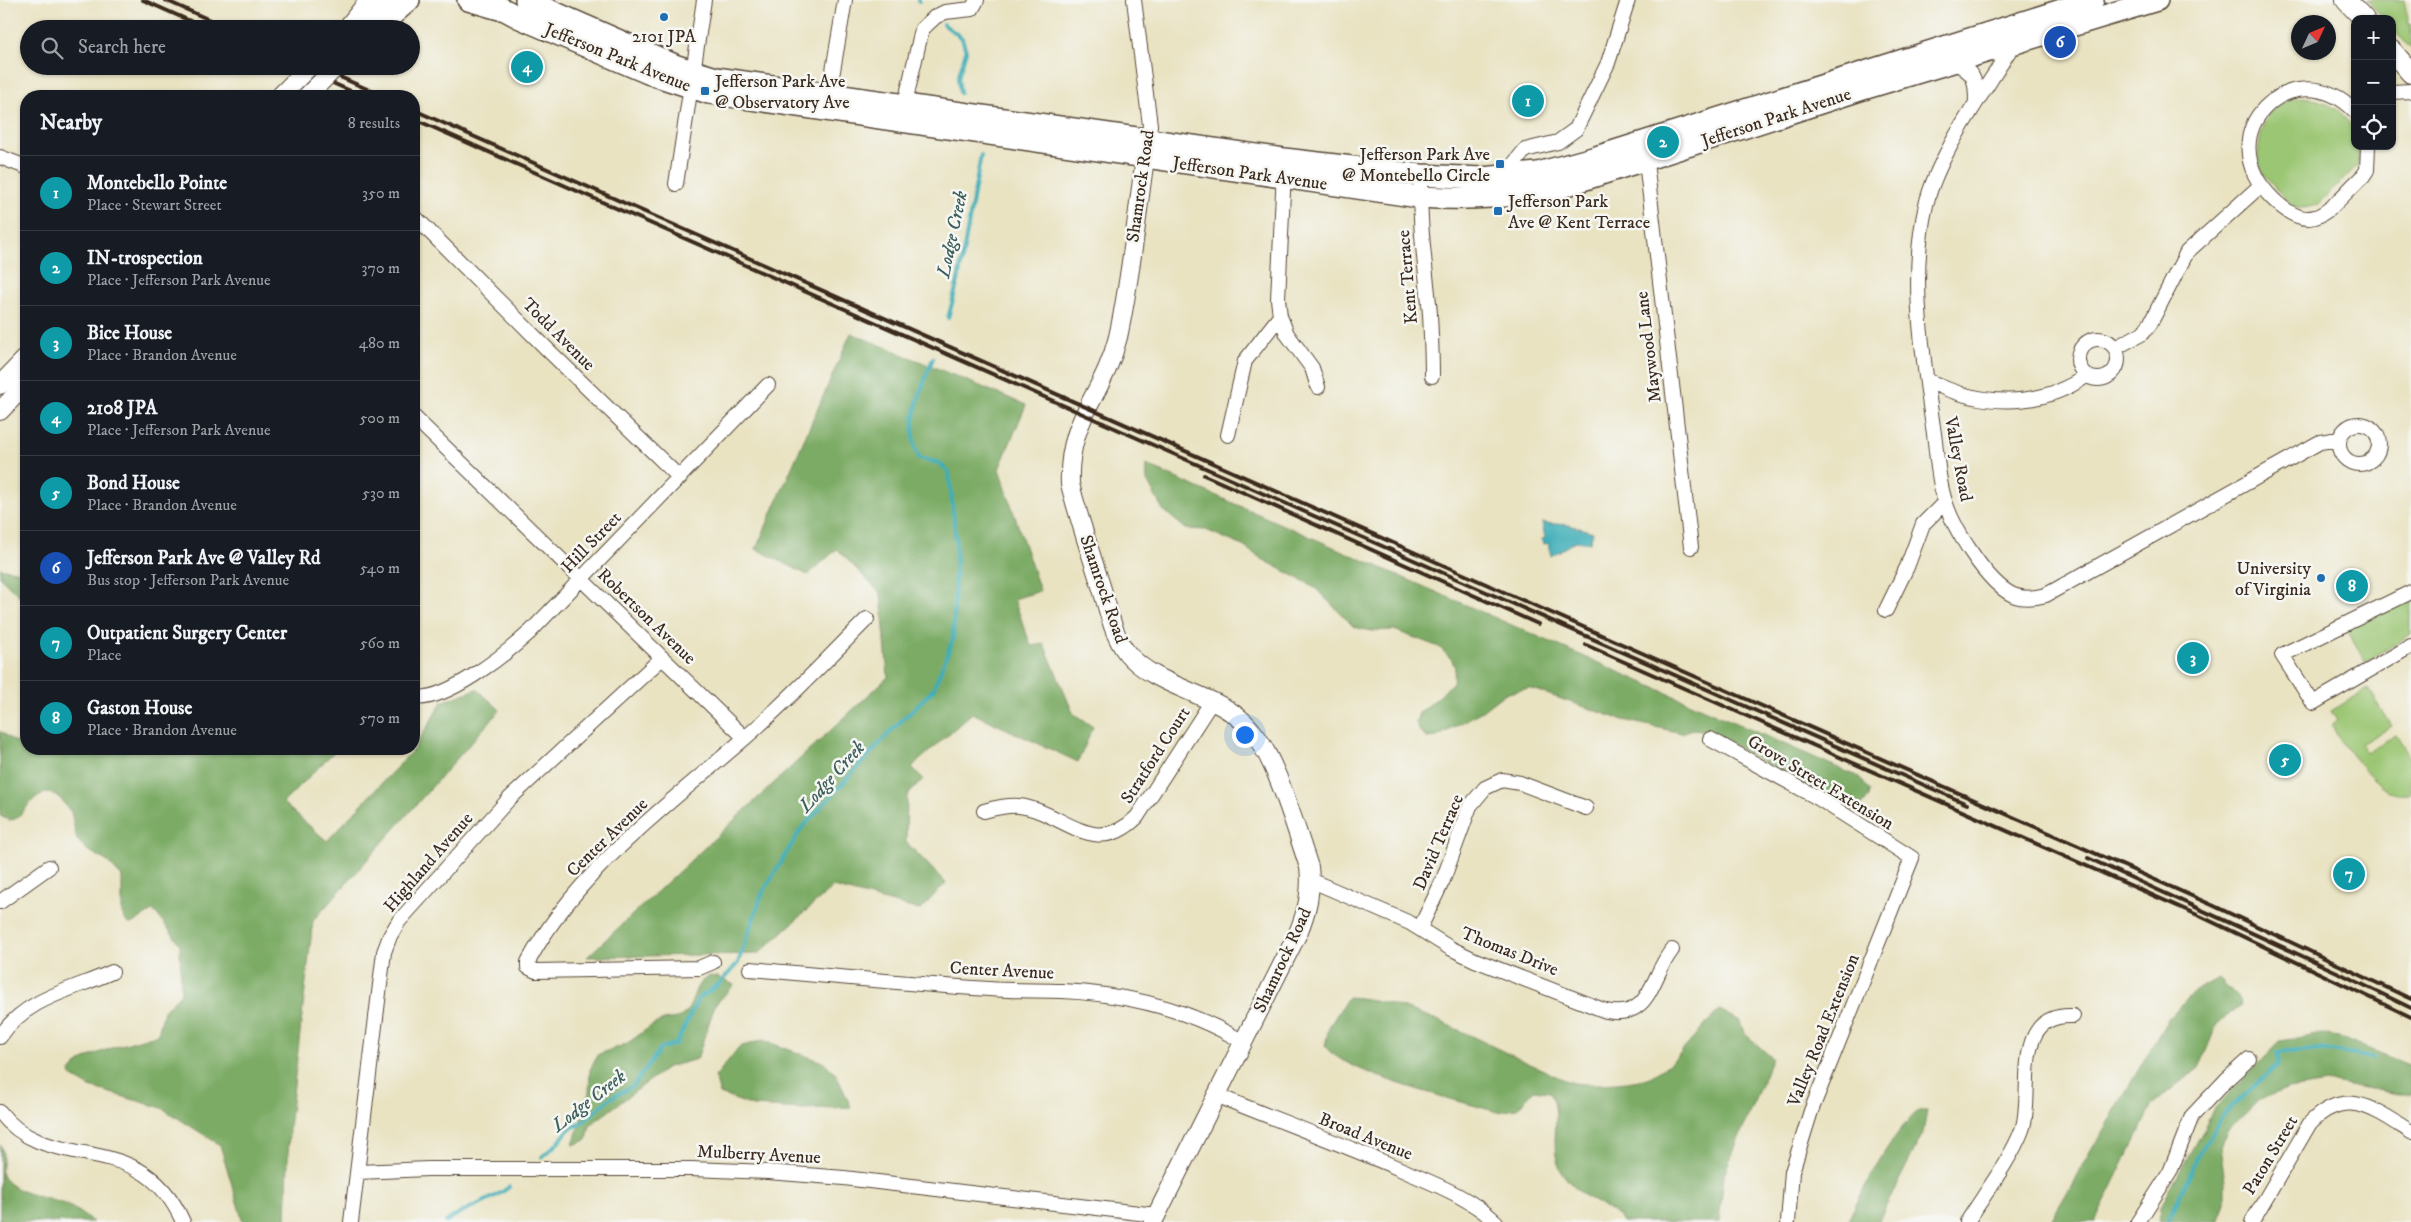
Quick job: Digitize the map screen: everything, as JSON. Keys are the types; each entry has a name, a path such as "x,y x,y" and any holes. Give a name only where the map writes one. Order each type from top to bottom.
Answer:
{"main road":[{"path":"386,20 409,0"},
{"path":"468,0 507,11"},
{"name":"Jefferson Park Avenue","path":"486,0 648,73 692,79 716,78 828,102 1284,169 1419,197 1481,199 1538,192 1644,151 2093,0"},
{"name":"Jefferson Park Avenue","path":"526,0 627,45 692,79"},
{"name":"Jefferson Park Avenue","path":"1284,169 1481,178 1538,173 1644,151 1953,62 2157,0"},
{"path":"2346,0 2360,15"},
{"path":"2396,56 2411,73"}],"street":[{"path":"353,20 369,0"},
{"path":"375,20 389,0"},
{"path":"676,184 704,0"},
{"path":"828,102 845,0"},
{"path":"903,114 922,29 935,17 945,12 972,9 977,0"},
{"name":"Shamrock Road","path":"1134,0 1150,125 1147,149 1118,338 1104,378 1075,434 1070,466 1070,484 1109,611 1119,640 1126,653 1148,671 1212,701 1244,722 1264,748 1293,820 1309,867 1310,880 1308,908 1298,933 1154,1218"},
{"path":"1504,176 1525,150 1558,142 1576,130 1608,63 1628,0"},
{"name":"Valley Road","path":"2014,43 1976,104 1933,183 1921,227 1918,253 1919,304 1927,380 1945,502 1959,532 1988,574 2004,590 2014,595 2037,597 2046,595 2320,442 2339,439"},
{"path":"1953,62 1968,70 1974,77 1976,104"},
{"path":"286,90 301,75"},
{"path":"313,90 328,75"},
{"path":"2351,98 2335,96 2309,89 2295,90 2271,102 2261,111 2254,122 2248,148 2249,162 2260,186 2288,213 2306,220 2316,218 2363,176 2367,170 2368,150"},
{"path":"2396,92 2411,91"},
{"path":"2335,96 2351,108"},
{"name":"Maywood Lane","path":"1644,151 1691,547"},
{"path":"0,157 20,165"},
{"path":"1284,169 1278,299 1280,316 1287,334 1312,368 1318,387"},
{"name":"Kent Terrace","path":"1421,175 1419,197 1432,376"},
{"path":"2115,348 2147,328 2187,252 2260,186"},
{"name":"Todd Avenue","path":"420,222 680,478"},
{"path":"1228,435 1245,361 1280,316"},
{"path":"2094,340 2109,342 2115,348 2118,355 2115,371 2102,380 2086,376 2078,363 2081,348 2094,340"},
{"path":"0,385 20,364"},
{"path":"1927,380 1967,397 1988,401 2014,401 2056,393 2072,386 2086,376"},
{"name":"Hill Street","path":"420,697 444,690 502,657 530,632 768,385"},
{"path":"0,411 20,390"},
{"name":"Robertson Avenue","path":"420,423 746,738"},
{"path":"1886,610 1907,567 1923,524 1945,502"},
{"path":"2411,592 2282,656 2312,703 2411,646"},
{"name":"Center Avenue","path":"713,962 699,968 536,972 528,967 528,962 547,929 602,865 776,711 867,619"},
{"name":"Highland Avenue","path":"351,1222 384,952 390,936 400,921 508,799 662,658"},
{"name":"Stratford Court","path":"984,811 1019,806 1089,834 1101,834 1120,830 1137,817 1212,701"},
{"name":"Grove Street Extension","path":"1710,739 1811,794 1912,858"},
{"name":"David Terrace","path":"1420,928 1443,880 1470,806 1485,788 1502,780 1520,783 1586,808"},
{"name":"Valley Road Extension","path":"1788,1222 1792,1172 1808,1119 1912,858"},
{"path":"0,902 48,868"},
{"name":"Thomas Drive","path":"1310,880 1376,906 1420,928 1450,948 1475,960 1606,1011 1616,1013 1637,1008 1645,1001 1658,971 1672,950"},
{"name":"Center Avenue","path":"750,969 990,990 1100,995 1171,1009 1200,1020 1243,1042"},
{"path":"0,1037 18,1015 32,1005 112,972"},
{"path":"1967,1222 2023,1128 2027,1065 2037,1032 2053,1018 2073,1016"},
{"path":"2138,1222 2170,1172 2192,1116 2226,1080 2250,1059"},
{"name":"Broad Avenue","path":"1216,1095 1464,1198 1496,1222"},
{"name":"Paton Street","path":"2252,1222 2310,1123 2325,1110 2344,1103 2366,1105 2411,1132"},
{"path":"0,1112 9,1124 34,1140 118,1161 146,1173 170,1197 182,1222"},
{"name":"Mulberry Avenue","path":"358,1172 437,1169 691,1169 768,1172 844,1178 1154,1218"}],"green space":[{"path":"2367,0 2404,0 2409,24 2411,24 2411,49 2396,32 2396,15 2380,15"},
{"path":"2294,98 2314,99 2340,112 2351,126 2351,150 2359,150 2358,165 2318,205 2304,208 2292,206 2261,170 2258,158 2262,132 2268,116 2279,105"},
{"path":"851,333 1026,405 999,469 1040,591 1014,599 1031,646 1044,644 1073,713 1093,727 1078,762 972,713 912,767 923,779 907,796 906,842 946,883 920,910 833,887 758,954 587,957 888,677 881,594 837,549 808,575 756,549"},
{"path":"1146,465 1859,777 1869,790 1868,798 1859,809 1853,811 1708,731 1692,729 1682,733 1623,720 1529,688 1504,694 1482,711 1437,737 1427,738 1420,732 1416,722 1419,713 1441,695 1453,682 1455,668 1452,660 1439,647 1394,630 1371,631 1354,627 1313,586 1262,559 1243,546 1206,530 1186,529 1163,510 1147,481"},
{"path":"0,568 20,572 20,596 0,577"},
{"path":"2411,599 2411,634 2366,662 2347,630"},
{"path":"477,689 500,710 313,921 289,1128 286,1222 243,1222 220,1145 162,1108 90,1087 71,1076 70,1072 86,1058 110,1048 158,1034 164,1011 181,993 180,944 156,913 152,911 131,924 127,923 122,913 122,877 108,862 86,849 77,840 71,812 58,796 50,793 38,796 15,819 9,820 0,816 0,731 15,742 20,741 20,755 331,755 283,803 327,841 408,755 420,755 420,739 442,702"},
{"path":"2368,689 2391,726 2361,744 2366,752 2396,735 2411,759 2411,794 2393,793 2384,788 2349,752 2332,725 2337,721 2331,711"},
{"path":"710,976 717,977 734,985 715,1005 697,1059 668,1067 590,1125 587,1140 573,1145 589,1092 590,1070 597,1055 620,1047 649,1027 663,1020 678,1018 683,1015 691,1005 699,984"},
{"path":"2219,978 2237,996 2241,1005 2217,1024 2199,1068 2152,1105 2095,1222 2050,1222 2169,1017 2197,989"},
{"path":"1348,997 1394,1005 1417,1013 1463,1032 1563,1079 1581,1084 1626,1082 1652,1076 1680,1053 1720,1010 1740,1021 1744,1033 1772,1058 1724,1174 1719,1222 1622,1222 1614,1212 1591,1200 1573,1186 1563,1174 1558,1164 1555,1143 1556,1111 1550,1092 1534,1090 1517,1109 1497,1112 1432,1094 1378,1076 1355,1067 1336,1056 1325,1046 1329,1027"},
{"path":"2322,1034 2343,1038 2411,1066 2411,1094 2398,1094 2333,1082 2289,1089 2258,1101 2228,1130 2220,1147 2225,1180 2225,1204 2218,1222 2159,1222 2161,1206 2214,1109 2280,1041"},
{"path":"763,1040 825,1063 836,1074 851,1107 803,1109 753,1106 720,1094 715,1077 739,1047"},
{"path":"1918,1111 1927,1111 1923,1133 1878,1222 1847,1222 1887,1149 1896,1135"},
{"path":"0,1145 3,1152 2,1175 14,1187 67,1205 93,1222 0,1222"}],"water":[{"path":"1542,523 1569,525 1593,532 1590,543 1576,541 1551,556 1548,543 1544,544 1542,539 1545,538"}],"waterway":[{"name":"Lodge Creek","path":"943,24 962,38 966,51 958,78 960,93"},
{"name":"Lodge Creek","path":"948,318 958,281 981,155"},
{"name":"Lodge Creek","path":"542,1157 559,1142 568,1130 584,1121 609,1099 633,1086 661,1048 676,1044 698,999 719,984 738,963 762,894 801,829 892,730 933,690 953,639 956,542 949,472 939,463 919,458 913,433 916,407 933,358"},
{"path":"2168,1222 2198,1156 2222,1116 2278,1064 2278,1053 2320,1049 2373,1058"},
{"name":"Lodge Creek","path":"446,1222 509,1187"}],"railway":[{"path":"143,0 188,20"},
{"path":"165,0 210,20"},
{"path":"314,75 348,90"},
{"path":"335,75 369,90"},
{"path":"420,113 2212,905 2411,999"},
{"path":"420,122 1967,804"},
{"path":"1204,475 1538,624"},
{"path":"1586,645 2202,917 2411,1017"},
{"path":"2088,858 2411,1008"}],"place":[{"name":"2101 JPA","path":"664,17"},
{"name":"Jefferson Park Ave @ Valley Rd","path":"2060,42"},
{"name":"2108 JPA","path":"527,67"},
{"name":"Jefferson Park Ave @ Observatory Ave","path":"705,91"},
{"name":"Montebello Pointe","path":"1528,101"},
{"name":"IN-trospection","path":"1663,142"},
{"name":"Jefferson Park Ave @ Montebello Circle","path":"1500,164"},
{"name":"Jefferson Park Ave @ Kent Terrace","path":"1498,211"},
{"name":"University of Virginia","path":"2321,578"},
{"name":"Gaston House","path":"2352,586"},
{"name":"Bice House","path":"2193,658"},
{"name":"Bond House","path":"2285,760"},
{"name":"Outpatient Surgery Center","path":"2349,874"}]}
